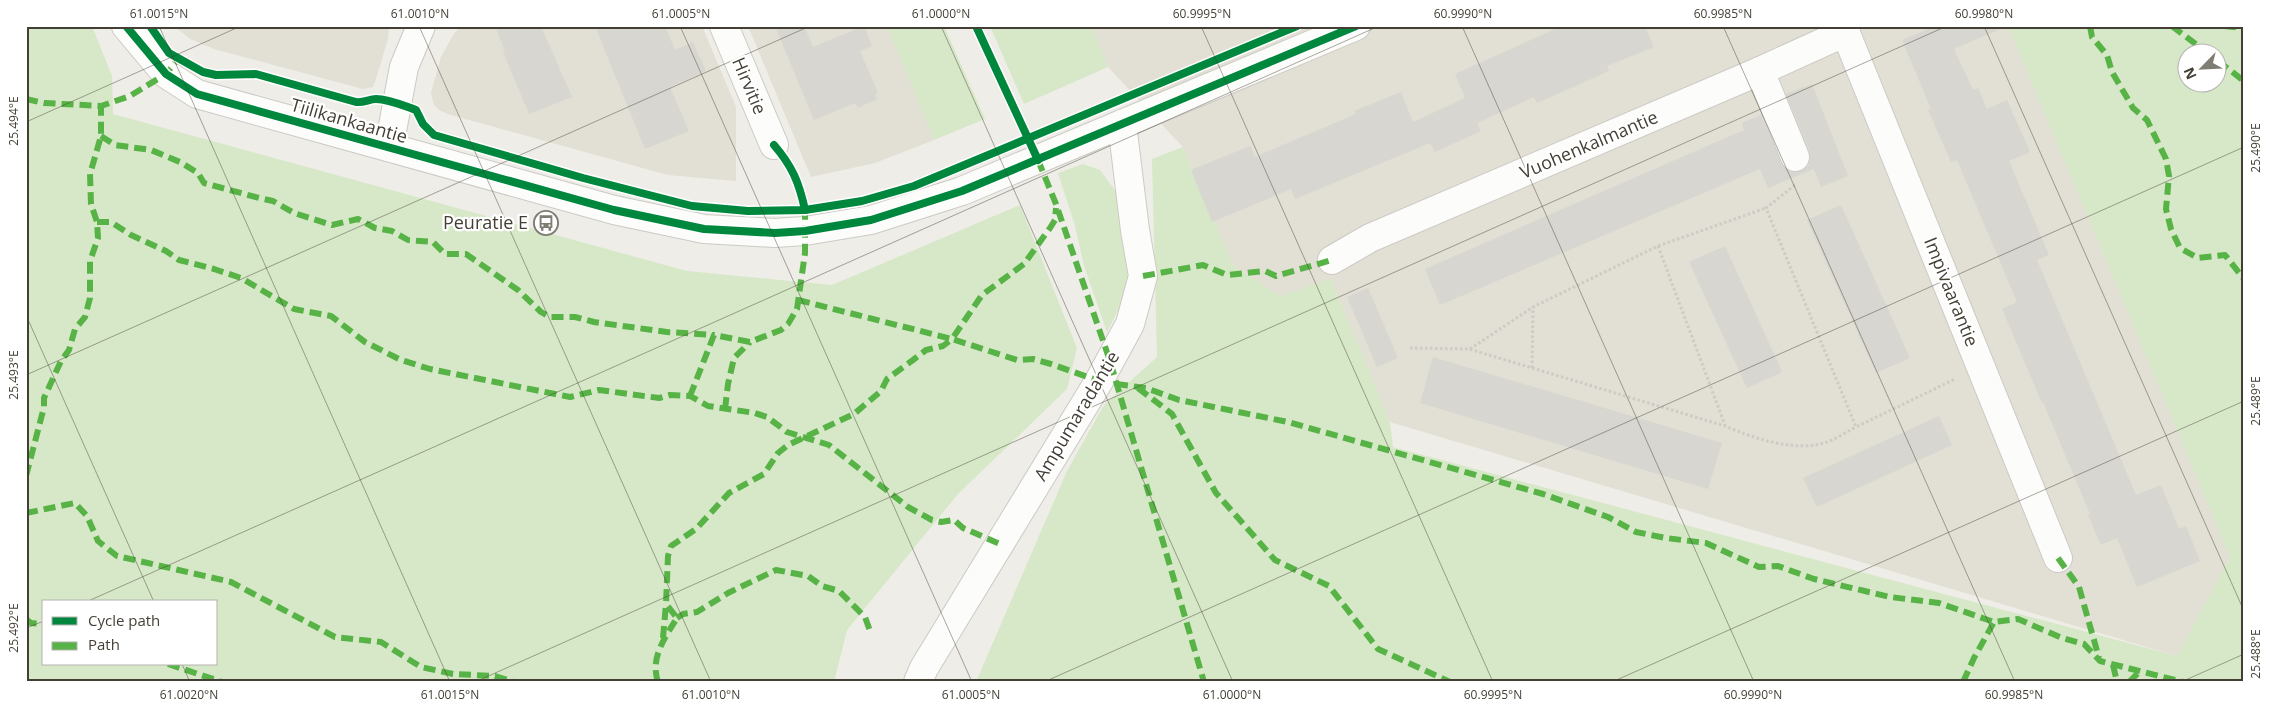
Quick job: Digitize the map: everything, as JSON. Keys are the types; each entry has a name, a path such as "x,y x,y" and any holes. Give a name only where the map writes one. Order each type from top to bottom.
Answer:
{"street":[{"name":"Tiilikankaantie","path":"126,26 166,74 197,94 462,169 663,222 704,229 775,233 845,226 909,210 962,191 1356,26"},
{"path":"389,147 404,66 421,26"},
{"name":"Hirvitie","path":"724,26 774,145"},
{"name":"Vuohenkalmantie","path":"1332,260 1370,238 1760,71 1845,29"},
{"name":"Impivaarantie","path":"1845,29 2058,558"},
{"path":"1760,71 1795,158"},
{"name":"Ampumaradantie","path":"918,682 924,668 1099,381 1130,324 1143,276 1134,230 1122,124"}],"path":[{"path":"1469,349 1533,307 1658,246 1766,208 1797,183 1795,158"},
{"path":"1766,208 1856,427"},
{"path":"1658,246 1725,426"},
{"path":"1532,368 1533,307"},
{"path":"1410,348 1469,349 1725,426 1746,435 1799,446 1825,443 1981,367"}],"shaded area":[{"path":"174,26 389,26 388,39 373,87 363,89 214,49 190,39"},
{"path":"461,26 702,26 736,107 736,181 668,175 451,115 439,110 434,105 431,93 441,57 453,35"},
{"path":"748,26 887,26 934,140 875,163 811,177"},
{"path":"1091,26 2008,26 2230,557 2177,656 1390,422 1331,280 1280,296 1233,265 1183,147 1108,67"}],"green space":[{"path":"26,26 92,26 112,76 113,114 687,271 832,285 1020,205 1077,348 1067,389 958,494 847,630 834,682 26,682"},
{"path":"887,26 944,26 985,119 934,140"},
{"path":"990,26 1091,26 1108,67 1024,104"},
{"path":"2008,26 2244,26 2244,682 976,682 1067,471 1104,405 1157,357 1152,159 1183,147 1233,265 1280,296 1331,279 1390,422 1393,447 2177,656 2230,557"},
{"path":"1083,164 1100,170 1117,193 1122,212 1133,281 1107,332 1084,266 1075,226 1058,173"}],"building":[{"path":"495,26 541,26 572,97 529,114 503,52 505,51"},
{"path":"595,26 665,26 675,50 693,42 706,71 670,87 689,131 645,149"},
{"path":"775,26 804,26 813,47 864,26 872,46 860,51 878,93 875,94 877,99 858,108 855,103 814,120"},
{"path":"1562,26 1645,26 1654,47 1607,66 1609,71 1537,103 1534,97 1477,123 1481,131 1435,152 1430,143 1295,199 1291,189 1212,222 1191,170 1250,146 1255,157 1356,114 1354,111 1401,92 1413,122 1465,98 1455,74"},
{"path":"1935,26 2007,26 1954,49 1973,90 1978,88 1987,109 2007,100 2030,152 2009,161 2049,255 2037,260 2136,495 2161,485 2179,529 2186,526 2200,561 2137,587 2117,538 2101,545 2088,515 2090,514 2002,309 2017,302 1957,160 1951,162 1928,110 1931,109 1902,40"},
{"path":"1812,84 1848,176 1821,187 1814,169 1768,188 1760,169 1440,305 1425,269 1744,130 1742,123 1761,115 1785,169 1792,172 1801,171 1808,166 1810,152 1786,94"},
{"path":"1841,205 1910,358 1876,373 1807,220"},
{"path":"1725,246 1782,372 1747,388 1689,262"},
{"path":"1368,288 1398,358 1377,367 1347,297"},
{"path":"1433,357 1722,443 1708,489 1420,403"},
{"path":"1939,416 1952,445 1817,507 1803,478"}],"marked path":[{"path":"2090,26 2092,37 2107,55 2112,72 2133,108 2147,120 2166,159 2169,176 2166,209 2171,229 2180,248 2198,258 2225,255 2244,279"},
{"path":"2172,26 2193,42"},
{"path":"2224,26 2244,28"},
{"path":"26,99 44,103 101,106 130,96 166,74 178,59"},
{"path":"2228,69 2244,81"},
{"path":"26,476 44,407 44,398 61,361 69,350 75,329 85,317 90,298 90,261 98,238 97,222 91,204 90,174 101,136 101,106"},
{"path":"101,136 115,145 151,150 180,162 198,173 204,183 273,201 294,213 332,225 358,219 375,228 392,231 408,240 433,242 445,254 466,254 518,290 541,312 550,317 575,317 594,322 667,332 714,335"},
{"path":"1038,160 1056,204 1110,361 1204,682"},
{"path":"798,300 952,339 982,295 1024,264 1055,220 1056,208"},
{"path":"690,396 714,335 750,342 781,330 788,324 797,309 805,253 805,210"},
{"path":"97,222 111,222 131,235 166,251 179,260 241,278 294,309 331,316 365,342 401,360 430,369 570,397 599,390 659,398 670,395 690,396 708,406 755,413 767,417 787,432 829,445 908,507 932,520 941,522 954,520 963,528 1000,544"},
{"path":"1143,276 1203,265 1227,275 1265,271 1276,276 1332,260"},
{"path":"658,682 656,673 657,657 663,641 677,618 666,604 668,556 671,546 696,529 729,493 764,474 778,453 788,445 854,414 881,391 887,379 926,350 943,346 952,339 1017,360 1033,359 1051,364 1099,381"},
{"path":"725,409 734,358 750,342"},
{"path":"1116,384 1146,388 1179,400 1288,422 1543,494 1608,517 1636,532 1706,543 1759,567 1778,566 1814,579 1890,597 1939,603 1994,622 2018,619 2062,638 2084,644 2100,661 2183,682"},
{"path":"1138,388 1172,414 1216,493 1275,560 1329,586 1378,649 1450,682"},
{"path":"26,513 75,503 87,516 98,541 117,556 231,582 335,637 381,642 421,667 453,674 495,676 514,682"},
{"path":"2058,558 2079,587 2099,658"},
{"path":"677,618 683,614 697,612 728,593 776,570 808,576 822,586 839,591 865,617 870,631"},
{"path":"663,638 666,604"},
{"path":"26,619 31,623 42,624"},
{"path":"1963,682 1994,622"},
{"path":"2113,665 2117,682"},
{"path":"174,666 222,682"},
{"path":"2129,682 2139,672"},
{"path":"2189,682 2194,682"}],"cycle path":[{"path":"126,26 166,74 197,94 614,210 704,229 775,233 805,231 871,220 962,191 1356,26"},
{"path":"150,26 169,53 203,72 216,75 256,74 356,102 376,99 391,101 416,110 423,124 434,135 583,178 692,206 748,211 805,210 862,201 914,186 1297,26"},
{"path":"976,26 1038,160"},
{"path":"774,145 786,160 794,175 805,210"}],"place":[{"name":"Peuratie E","path":"546,223"}]}
